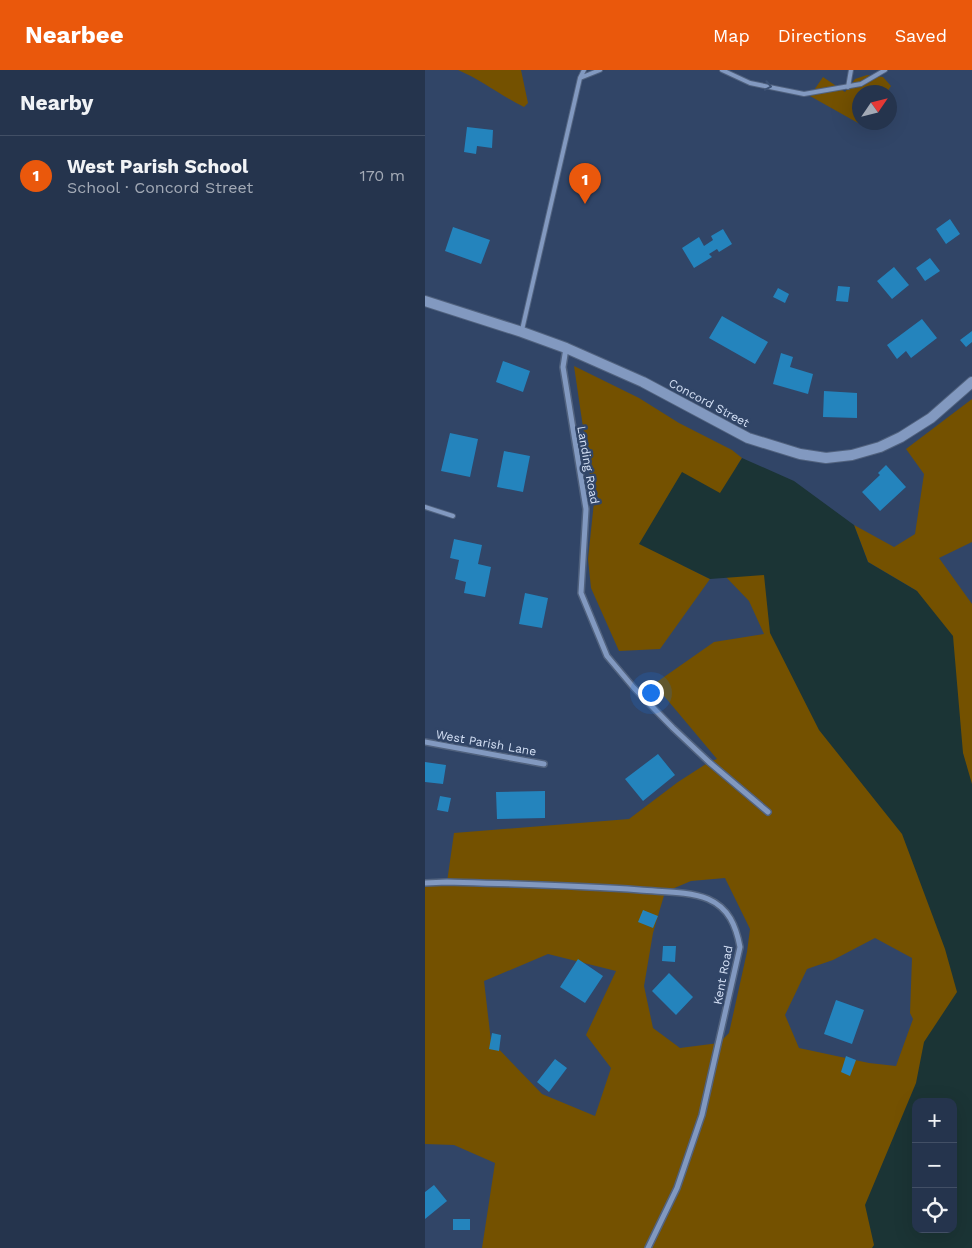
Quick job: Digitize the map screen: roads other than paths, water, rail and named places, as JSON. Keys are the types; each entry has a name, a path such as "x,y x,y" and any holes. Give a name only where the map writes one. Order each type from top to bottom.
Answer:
{"main road":[{"name":"Concord Street","path":"425,301 566,348 643,382 748,438 800,454 826,458 853,455 880,447 901,437 931,418 972,382"}],"street":[{"name":"Landing Road","path":"566,348 563,367 586,509 581,593 607,656 634,688 673,728 709,762 768,812"},
{"name":"West Parish Lane","path":"425,742 544,764"},
{"name":"Kent Road","path":"425,883 608,887 681,894 708,899 726,912 737,929 740,947 703,1115 677,1188 648,1248"}],"lane":[{"path":"522,332 580,78 584,70"},
{"path":"580,78 600,70"},
{"path":"722,70 751,83 804,94 861,84 885,70"},
{"path":"848,86 851,70"},
{"path":"425,507 453,516"}],"place":[{"name":"West Parish School","path":"585,204"}]}
